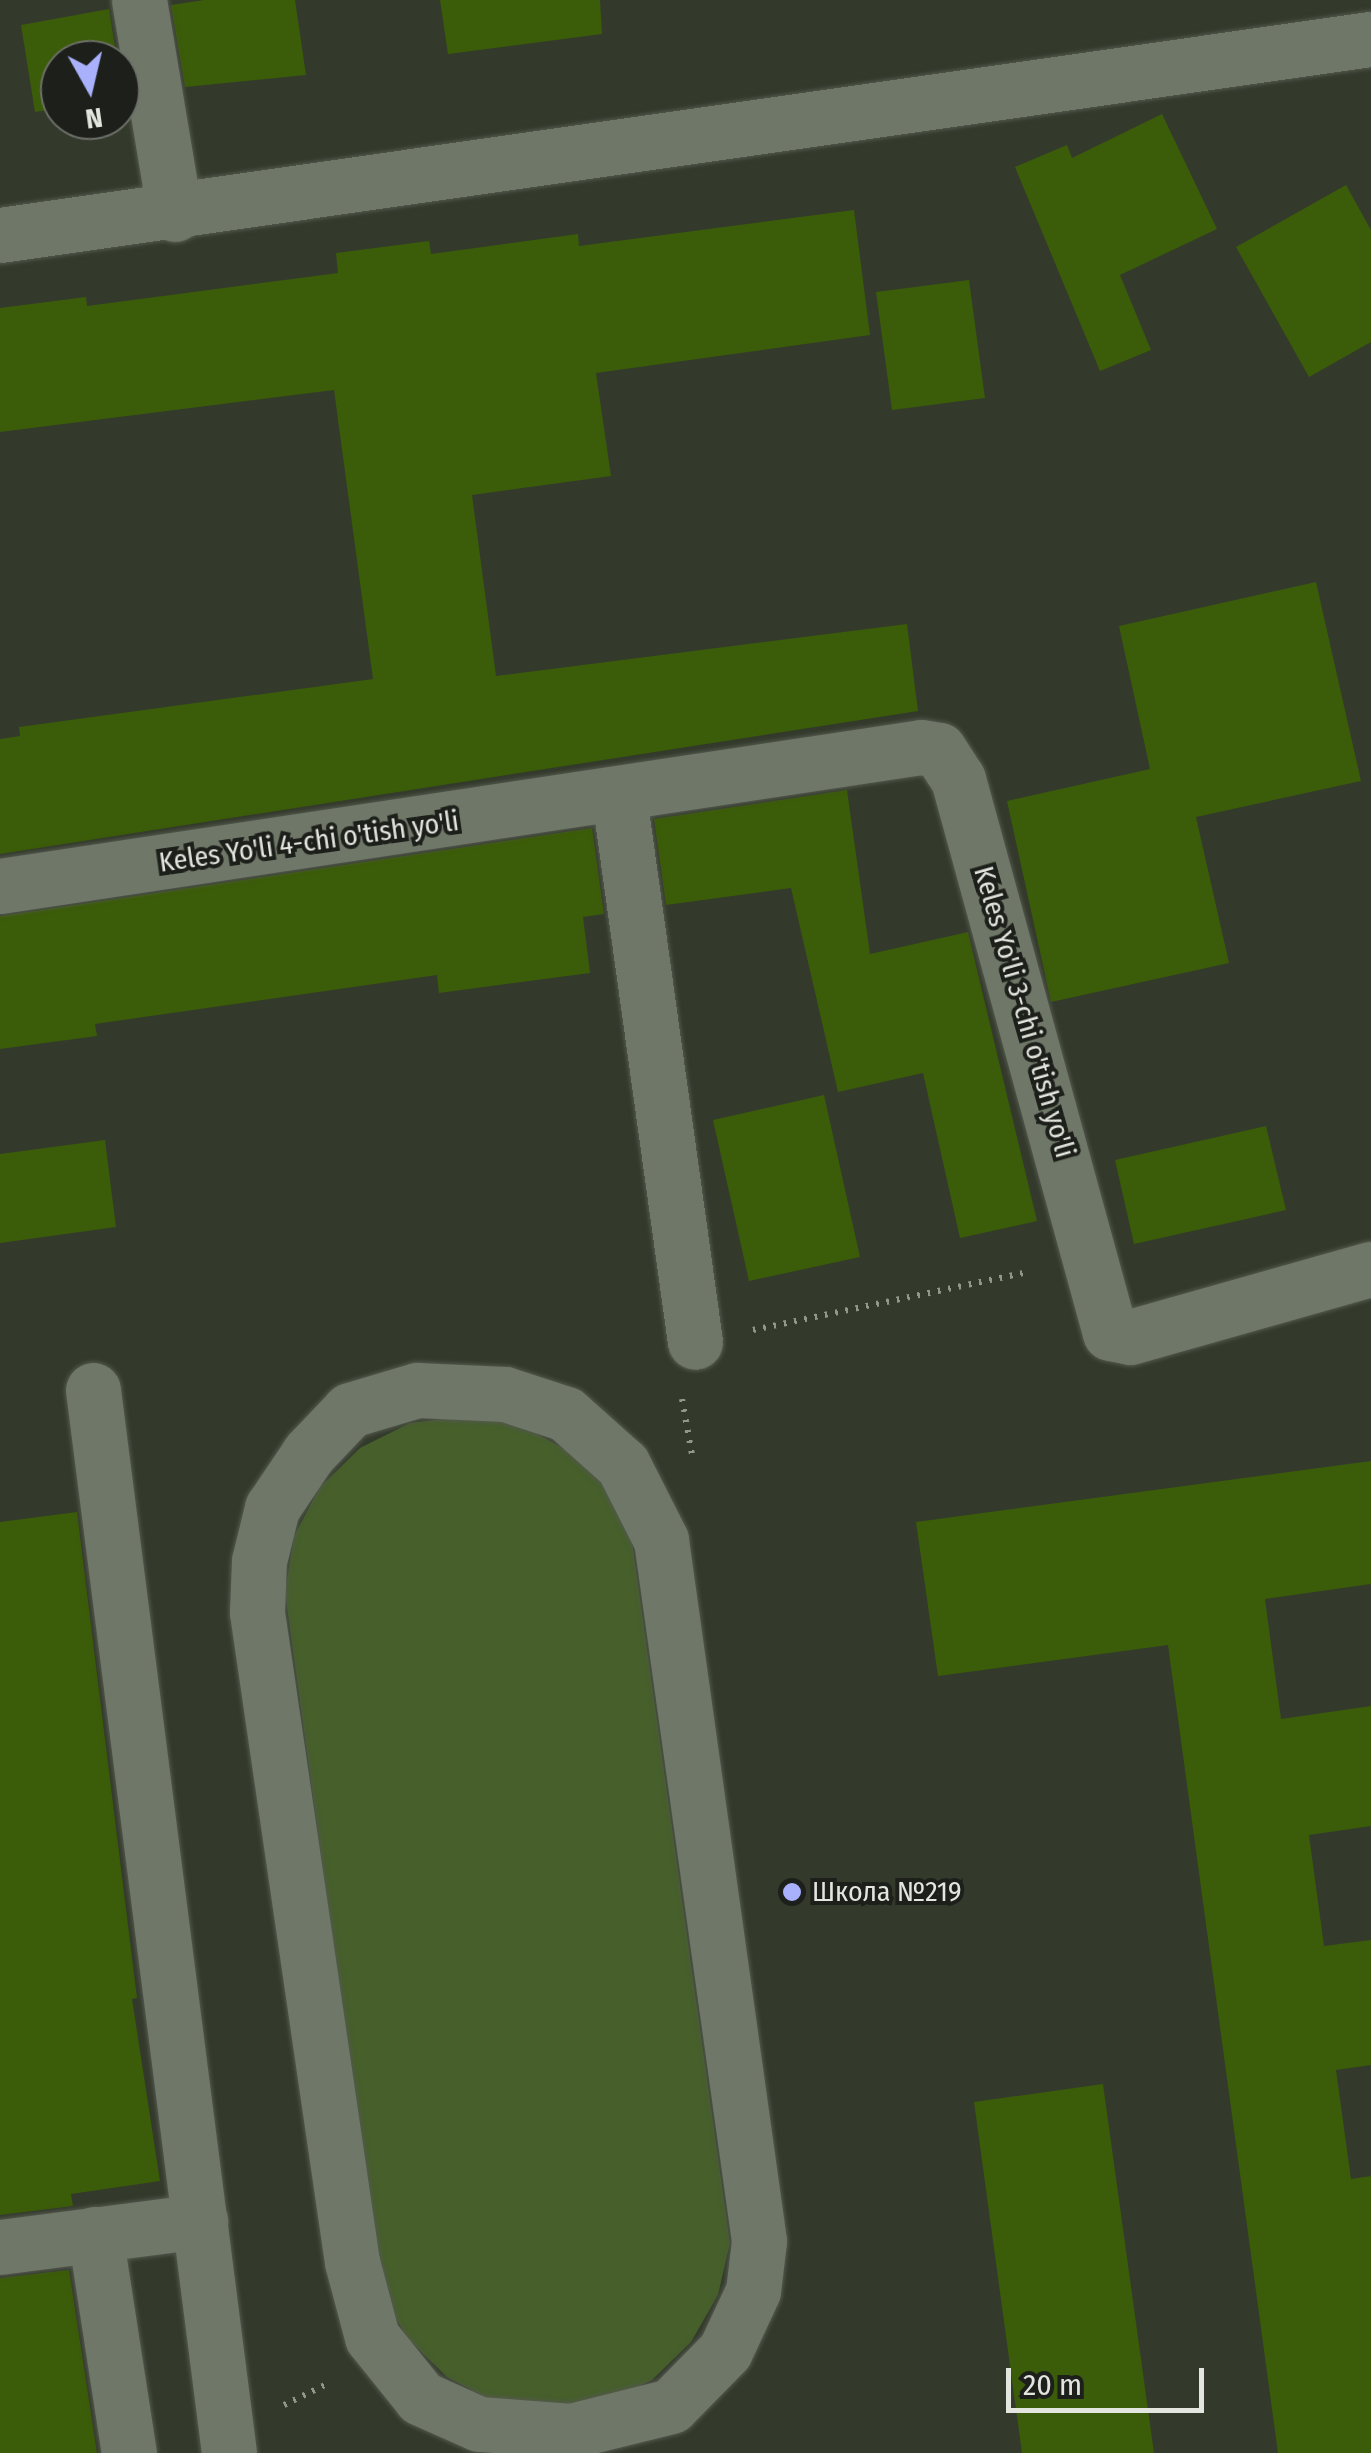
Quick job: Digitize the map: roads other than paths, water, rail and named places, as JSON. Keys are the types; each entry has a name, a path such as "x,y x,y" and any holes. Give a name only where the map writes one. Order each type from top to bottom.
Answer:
{"street":[{"path":"139,0 176,214"},
{"path":"0,235 176,214 1371,40 1344,0"},
{"name":"Keles Yo'li 3-chi o'tish yo'li","path":"619,797 921,747 951,760 1094,1258 1110,1333 1130,1337 1371,1270"},
{"path":"619,797 695,1342"},
{"name":"Keles Yo'li 4-chi o'tish yo'li","path":"0,886 619,797"},
{"path":"93,1390 227,2434"},
{"path":"417,1390 505,1394 566,1414 623,1464 661,1540 759,2241 753,2291 725,2352 671,2406 571,2431 479,2424 421,2398 372,2336 352,2262 257,1612 259,1561 272,1508 308,1453 350,1410 417,1390"},
{"path":"0,2247 200,2221"},
{"path":"95,2234 129,2453"}],"place":[{"name":"Школа №219","path":"792,1892"}]}
